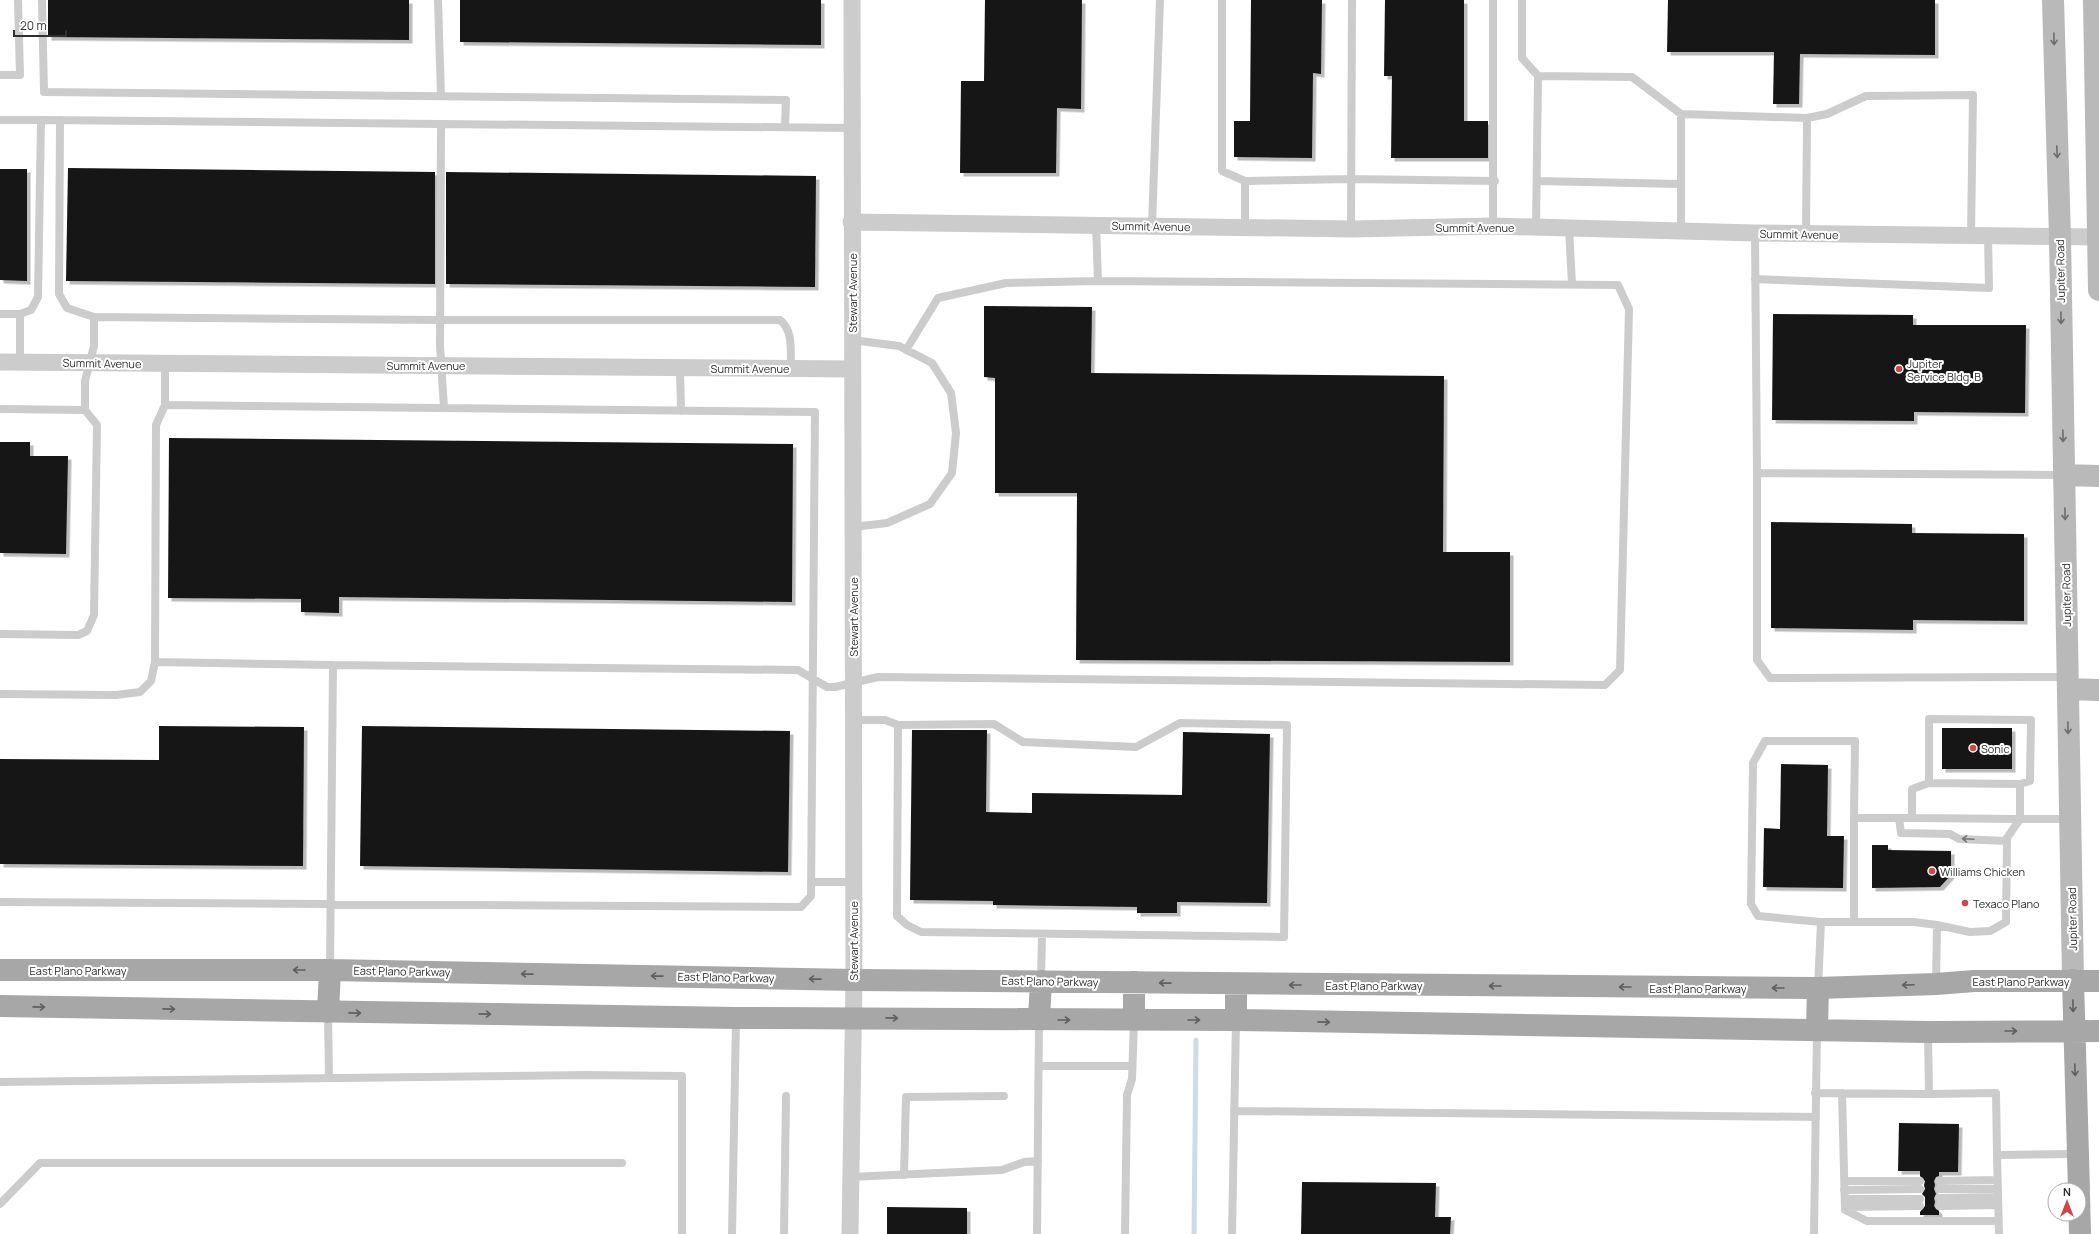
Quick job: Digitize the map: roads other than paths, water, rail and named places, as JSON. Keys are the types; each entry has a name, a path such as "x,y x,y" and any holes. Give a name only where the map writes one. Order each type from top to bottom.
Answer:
{"main road":[{"name":"Jupiter Road","path":"2053,0 2060,237 2072,980 2079,1182"},
{"path":"2094,0 2099,290"},
{"path":"2064,475 2099,476"},
{"path":"2068,683 2099,690"},
{"name":"East Plano Parkway","path":"0,970 330,970 854,980 1818,988 1936,984 1974,981 2099,981"},
{"path":"328,1012 330,970"},
{"path":"1039,1020 1041,981"},
{"path":"1134,982 1134,1020"},
{"path":"1236,984 1236,1020"},
{"path":"1817,1030 1818,988"},
{"path":"0,1006 736,1018 853,1017 1039,1020 1236,1020 1928,1032 2099,1030"},
{"path":"2080,1222 2080,1234"}],"street":[{"name":"Stewart Avenue","path":"850,1234 854,980 851,222 852,0"},
{"name":"Summit Avenue","path":"851,222 1351,229 1493,226 1755,234 2098,237"},
{"name":"Summit Avenue","path":"0,362 852,369"}],"lane":[{"path":"0,75 20,75 18,0"},
{"path":"42,0 44,92 786,100 785,128"},
{"path":"438,0 441,96"},
{"path":"1152,226 1160,0"},
{"path":"1222,0 1222,171 1245,181 1351,179 1495,181"},
{"path":"1351,229 1352,0"},
{"path":"1493,0 1495,181 1493,226"},
{"path":"1522,0 1522,58 1538,76 1536,227"},
{"path":"1538,76 1632,78 1681,114 1807,118 1827,114 1866,96 1972,95 1971,236"},
{"path":"1681,114 1681,232"},
{"path":"1806,234 1807,118"},
{"path":"0,120 852,128"},
{"path":"0,314 20,314 31,310 38,297 41,120"},
{"path":"60,120 59,294 67,308 94,317 441,320 780,320 786,324 790,334 791,368"},
{"path":"441,124 440,346 444,408"},
{"path":"1245,181 1245,227"},
{"path":"1537,181 1681,184"},
{"path":"1096,225 1098,281"},
{"path":"1569,228 1572,284"},
{"path":"1755,234 1757,660 1770,678 2068,683"},
{"path":"1755,279 1989,288 1988,236"},
{"path":"155,662 798,670 827,686 835,686 878,677 1605,685 1620,670 1629,309 1618,285 1098,281 1006,283 938,298 906,350"},
{"path":"20,314 20,362"},
{"path":"0,634 78,634 87,631 94,615 97,425 85,410 85,381 94,346 94,317"},
{"path":"852,340 898,346 932,363 951,394 956,433 952,473 930,504 887,523 852,527"},
{"path":"0,694 116,695 140,692 151,681 155,662 156,424 165,405 165,363"},
{"path":"680,368 681,411"},
{"path":"0,902 800,907 811,896 815,412 165,405"},
{"path":"0,409 85,410"},
{"path":"1757,473 2064,475"},
{"path":"330,970 333,665"},
{"path":"1912,818 1912,788 1929,783 2020,784 2030,781 2031,720 1930,719 1929,783"},
{"path":"853,720 885,720 898,725 994,724 1023,742 1136,747 1180,723 1287,725 1284,937 921,932 906,925 897,916 898,725"},
{"path":"1854,922 1855,741 1765,741 1752,763 1751,904 1758,916 1821,922 1854,922 1914,922 1970,932 1990,931 2006,922 2007,841 2020,819 2020,784"},
{"path":"1854,818 2070,819"},
{"path":"1899,818 1901,833 1950,834 1958,839 2007,841"},
{"path":"811,882 853,882"},
{"path":"1818,988 1821,922"},
{"path":"1936,984 1937,925"},
{"path":"1041,981 1042,934"},
{"path":"328,1012 329,1078"},
{"path":"732,1234 736,1018"},
{"path":"1037,1234 1039,1020"},
{"path":"1125,1234 1127,1095 1132,1079 1134,1020"},
{"path":"1232,1234 1236,1020"},
{"path":"1814,1234 1817,1030"},
{"path":"1928,1032 1929,1094"},
{"path":"1039,1066 1132,1066"},
{"path":"0,1082 585,1075 682,1076 682,1234"},
{"path":"1815,1093 1996,1093 1999,1234"},
{"path":"1842,1093 1845,1210 1868,1221 1998,1221"},
{"path":"784,1234 786,1096"},
{"path":"904,1175 906,1097 1004,1096"},
{"path":"1234,1111 1815,1117"},
{"path":"1997,1155 2078,1154"},
{"path":"851,1177 1002,1170 1024,1162 1038,1161"},
{"path":"0,1204 40,1163 622,1163"},
{"path":"1844,1190 1920,1185 1845,1181"},
{"path":"1939,1185 1998,1193"},
{"path":"1939,1202 1998,1193"},
{"path":"1845,1203 1920,1202"}],"waterway":[{"path":"1194,1234 1196,1040"}],"place":[{"name":"Jupiter Service Bldg. B","path":"1899,369"},
{"name":"Sonic","path":"1973,748"},
{"name":"Williams Chicken","path":"1932,871"},
{"name":"Texaco Plano","path":"1965,903"}]}
